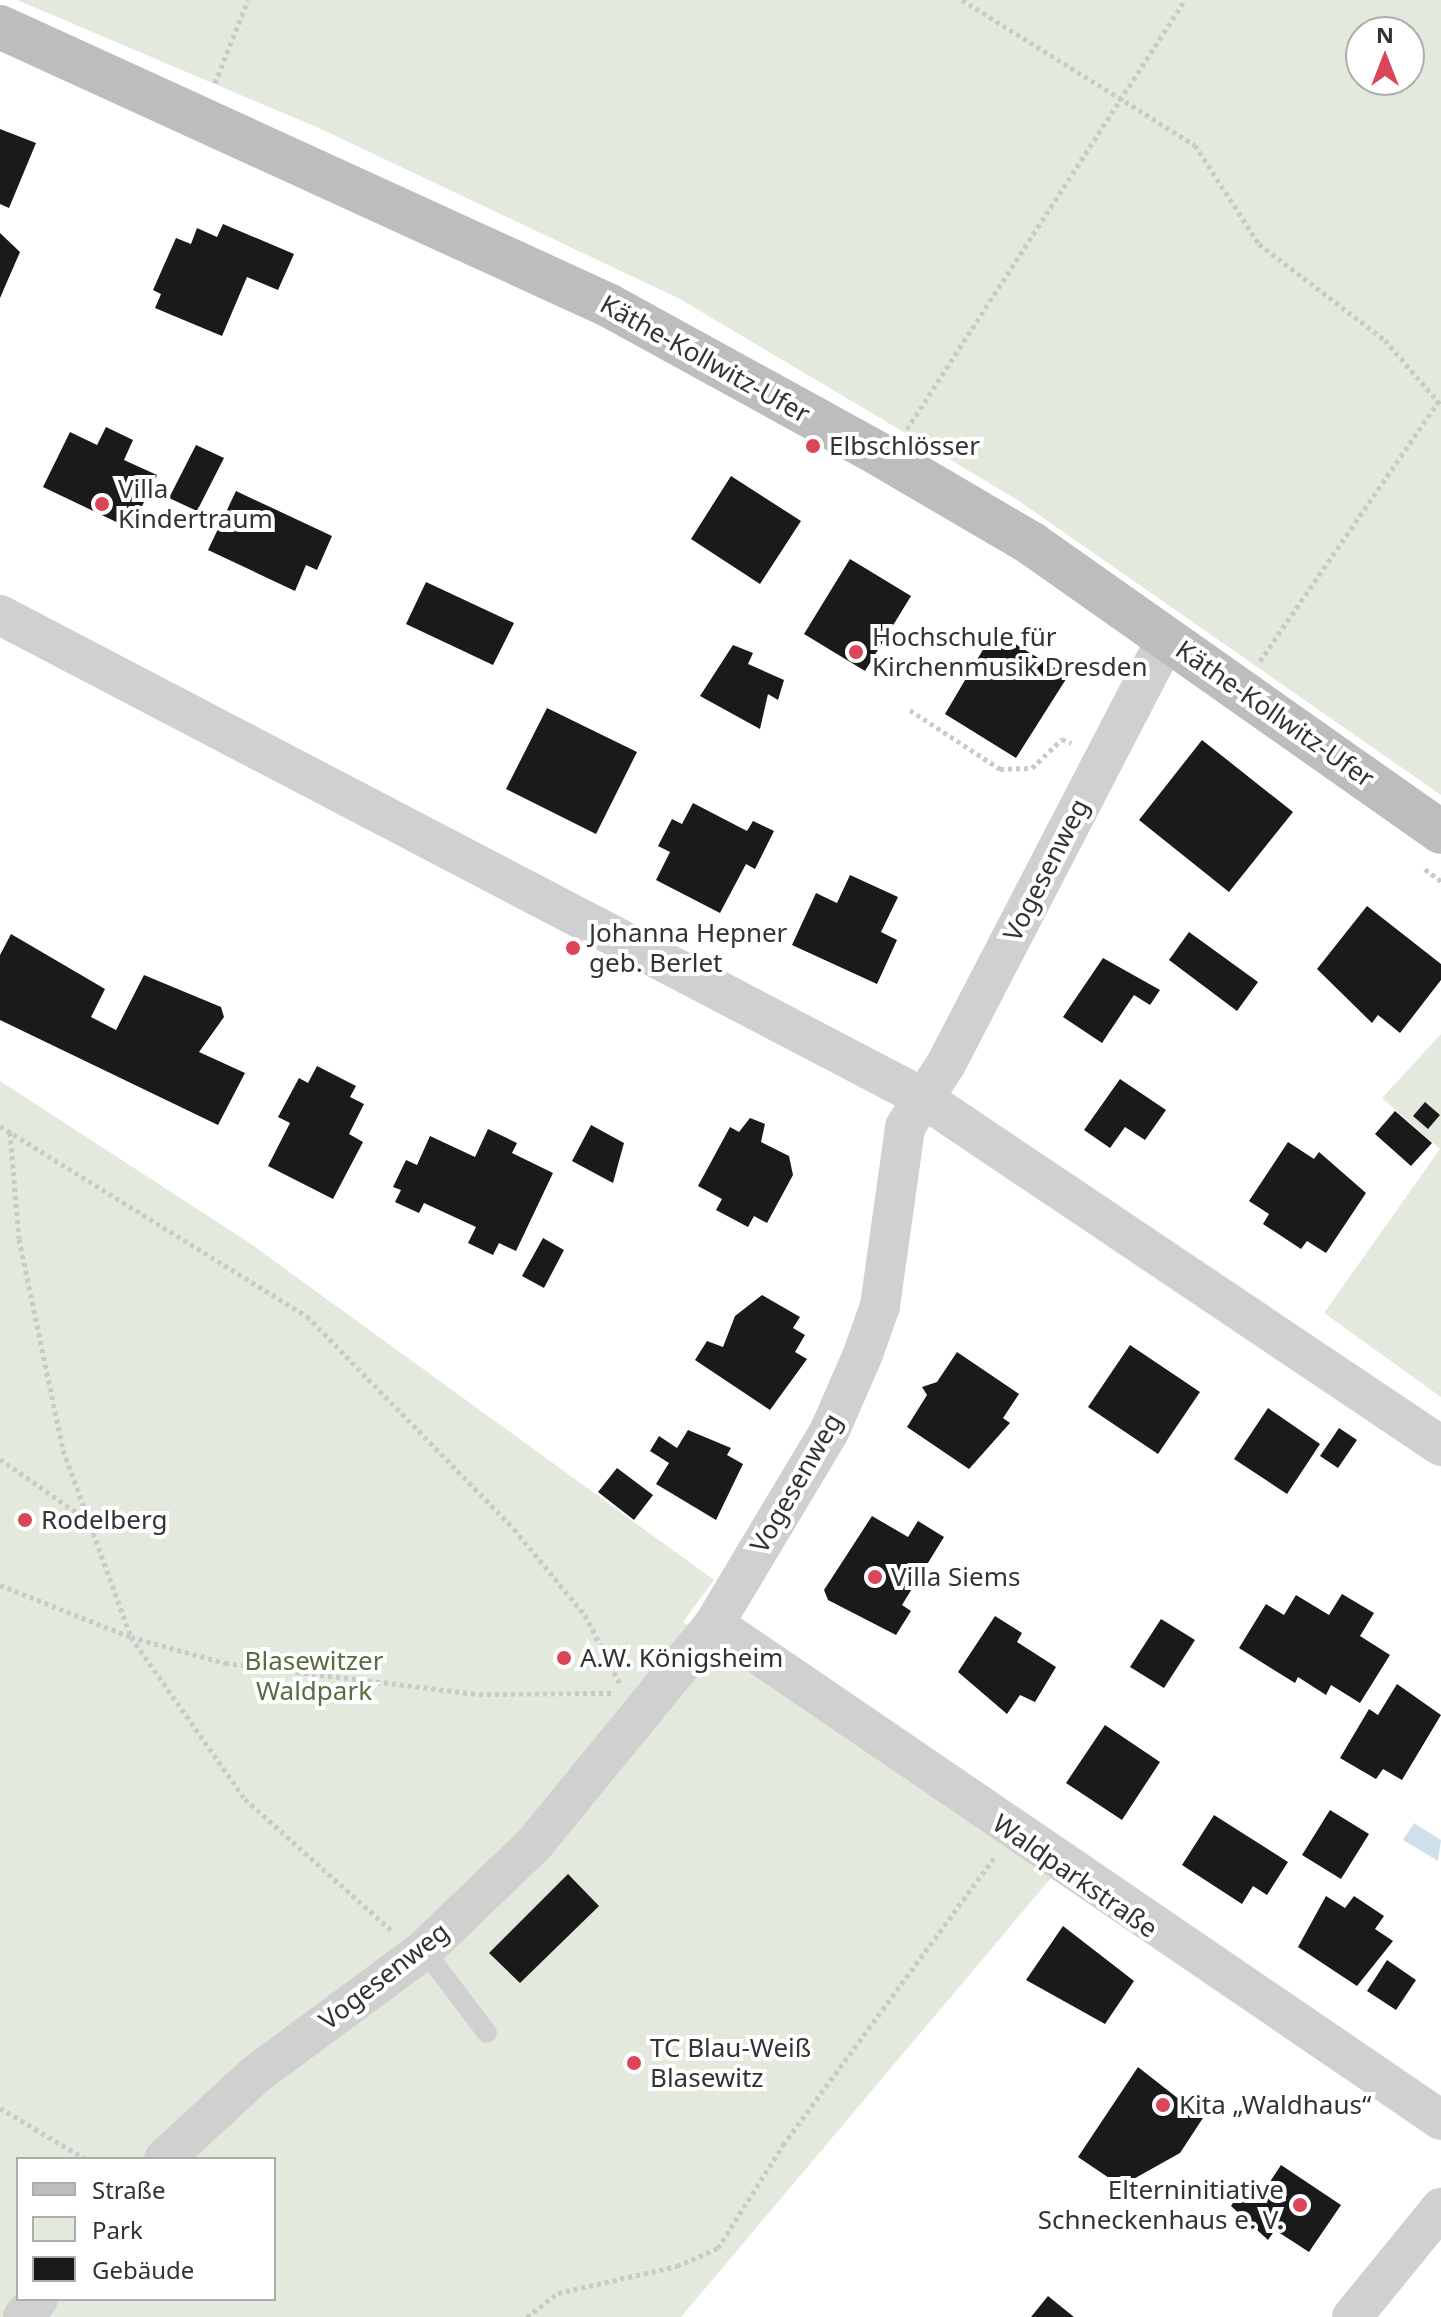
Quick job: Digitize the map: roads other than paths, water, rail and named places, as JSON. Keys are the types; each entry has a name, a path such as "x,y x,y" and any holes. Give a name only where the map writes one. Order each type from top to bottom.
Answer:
{"main road":[{"name":"Käthe-Kollwitz-Ufer","path":"0,27 608,305 1032,544 1441,832"}],"street":[{"path":"0,615 920,1096 1441,1446"},
{"name":"Vogesenweg","path":"166,2157 255,2075 421,1952 535,1843 714,1624 829,1432 863,1354 880,1306 905,1127 920,1096 946,1064 1167,637"},
{"name":"Waldparkstraße","path":"714,1624 1012,1832 1441,2120"},
{"path":"1352,2317 1441,2208"},
{"path":"23,2317 36,2301"}],"lane":[{"path":"421,1952 487,2033"}],"place":[{"name":"Elbschlösser","path":"813,446"},
{"name":"Villa Kindertraum","path":"102,504"},
{"name":"Hochschule für Kirchenmusik Dresden","path":"856,652"},
{"name":"Johanna Hepner geb. Berlet","path":"573,948"},
{"name":"Rodelberg","path":"25,1520"},
{"name":"Villa Siems","path":"875,1577"},
{"name":"A.W. Königsheim","path":"564,1658"},
{"name":"TC Blau-Weiß Blasewitz","path":"634,2063"},
{"name":"Kita „Waldhaus“","path":"1163,2105"},
{"name":"Elterninitiative Schneckenhaus e. V.","path":"1300,2205"}],"park label":[{"name":"Blasewitzer Waldpark","path":"314,1676"}]}
